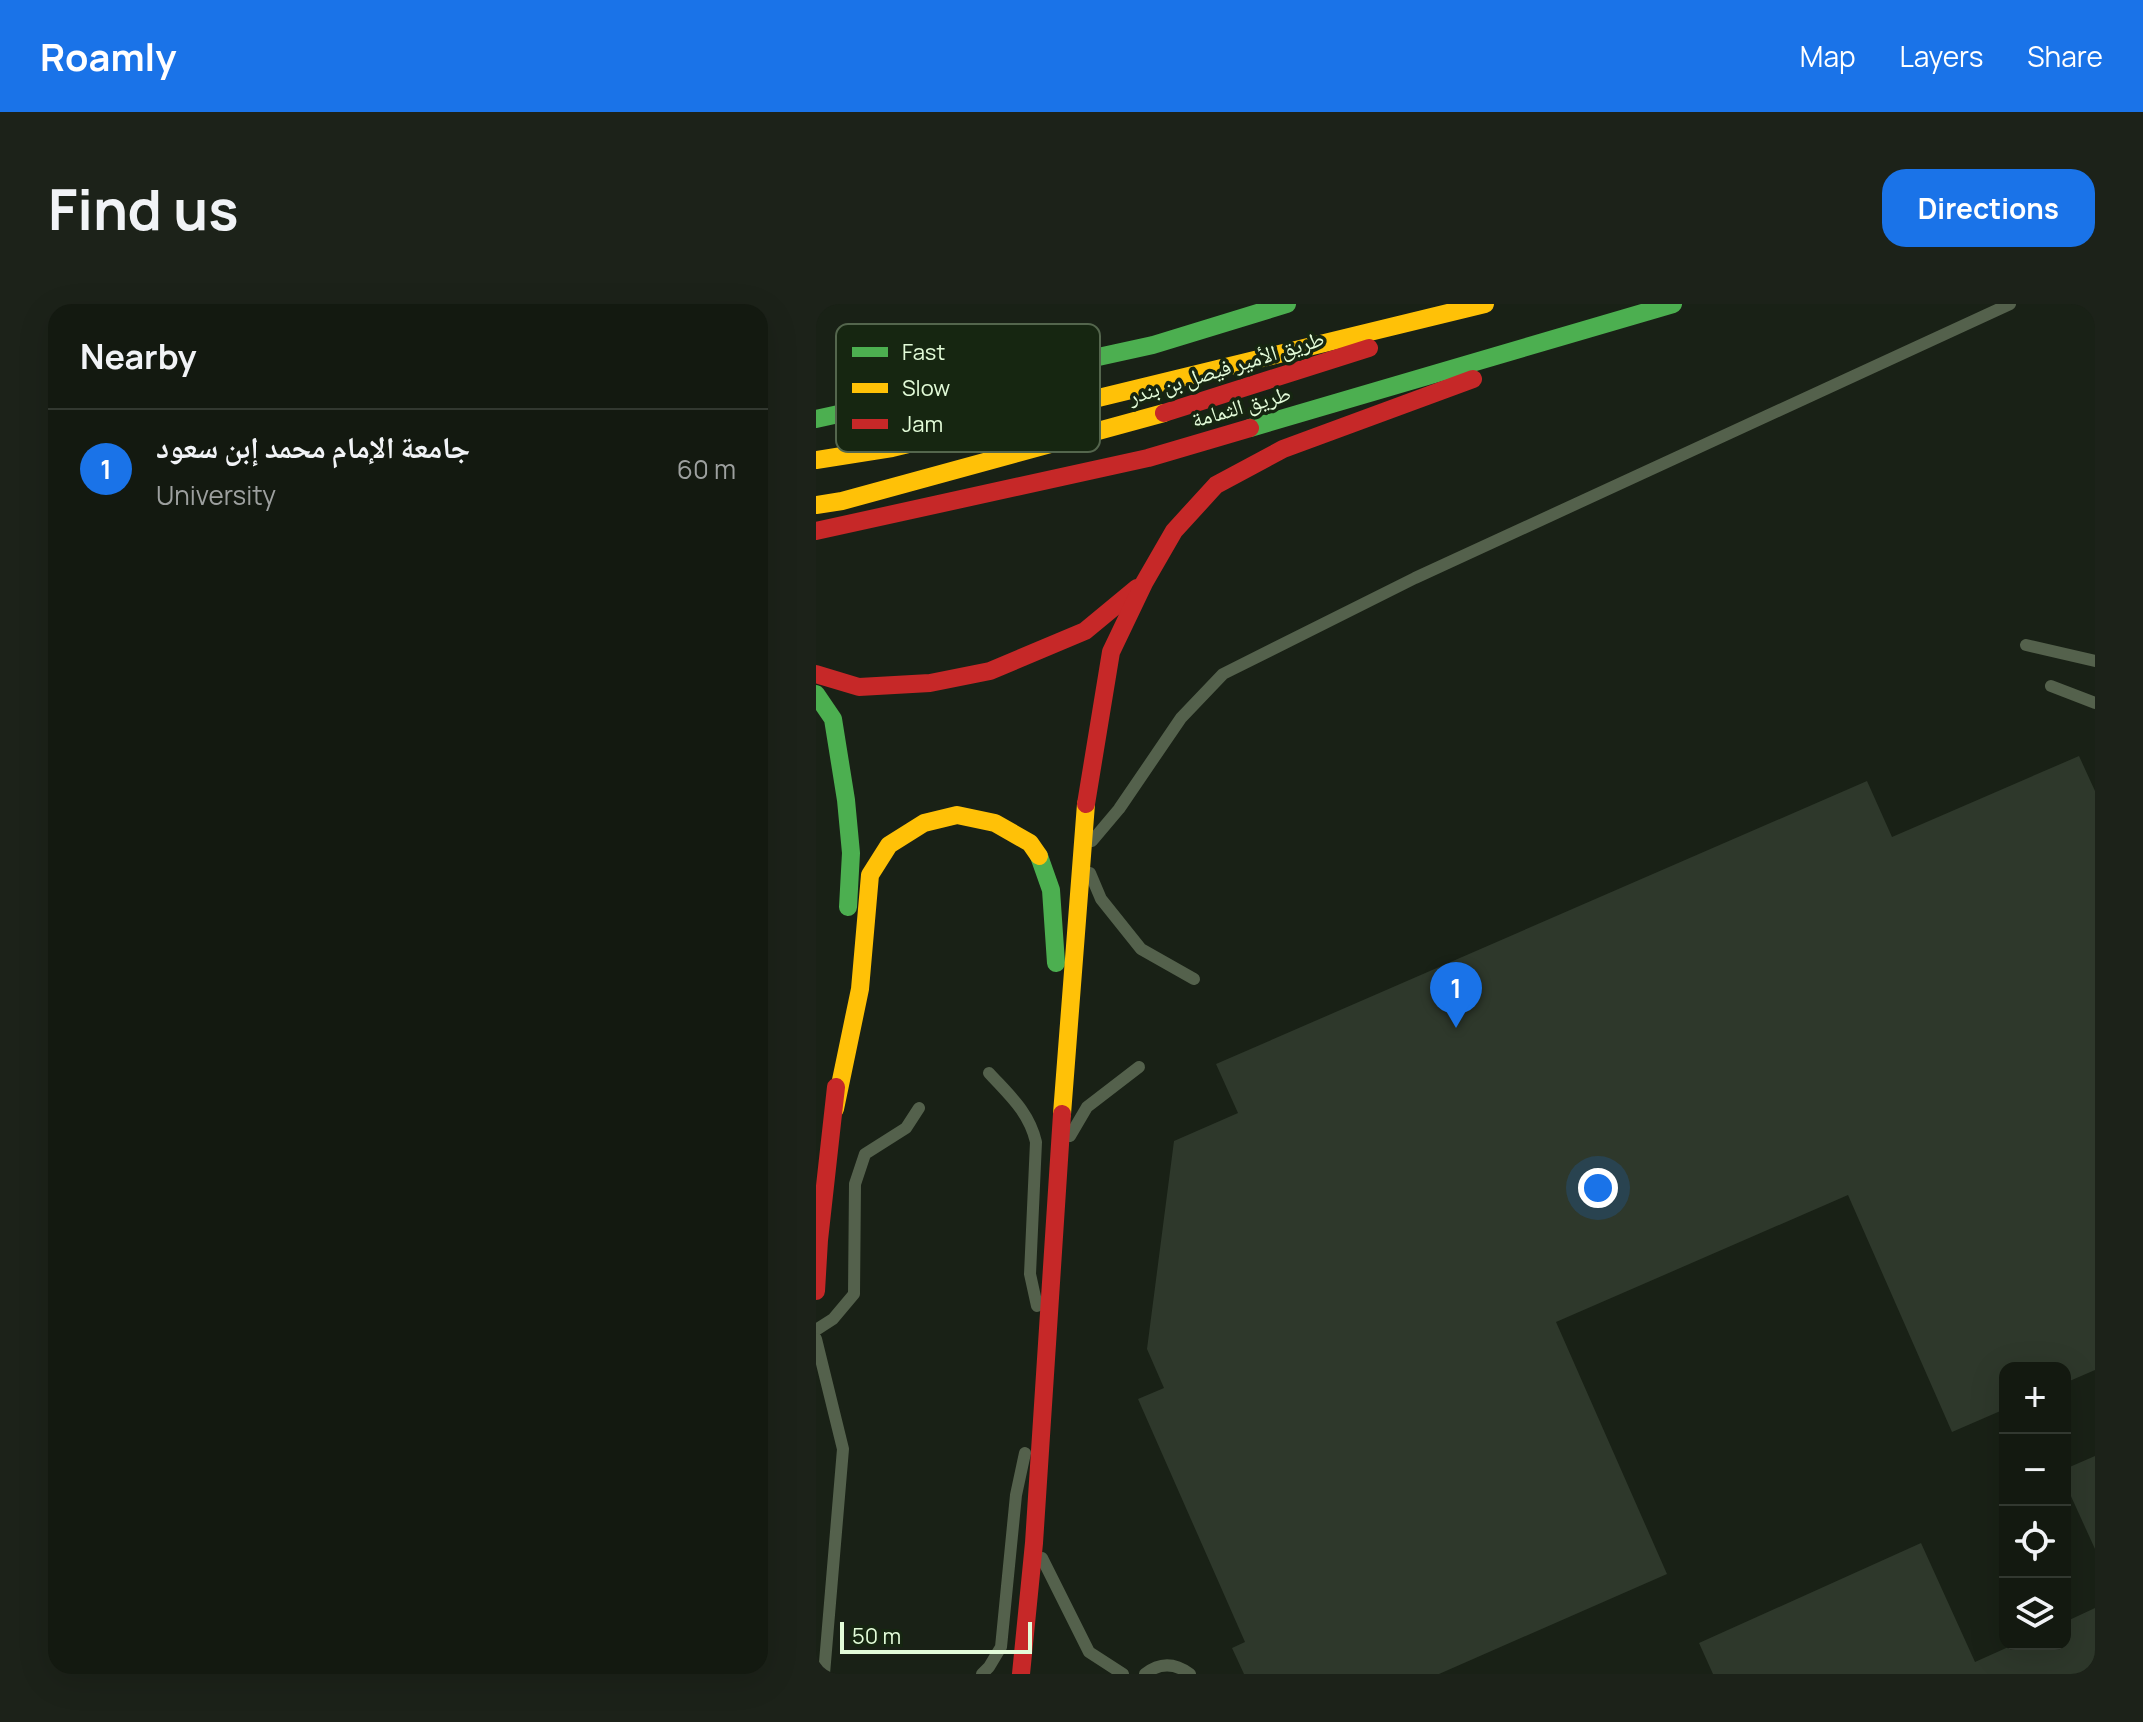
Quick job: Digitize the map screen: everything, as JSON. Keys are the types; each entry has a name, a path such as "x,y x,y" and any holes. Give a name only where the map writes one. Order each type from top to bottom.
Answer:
{"street":[{"path":"1100,357 1153,345 1287,304"},
{"name":"طريق الثمامة","path":"1100,397 1485,304"},
{"name":"طريق الأمير فيصل بن بندر","path":"1100,430 1181,408 1509,304"},
{"name":"طريق الثمامة","path":"816,531 1148,458 1673,304"},
{"path":"1021,1674 1034,1543 1068,1024 1088,787 1111,652 1144,583 1174,531 1216,485 1283,449 1680,304"},
{"path":"816,419 836,415"},
{"name":"طريق الثمامة","path":"816,460 867,452"},
{"name":"طريق الأمير فيصل بن بندر","path":"816,505 842,501 1021,452"},
{"path":"816,674 859,687 930,683 990,671 1085,631 1144,583"},
{"path":"816,694 833,719 846,800 851,853 846,929"},
{"path":"835,1109 860,989 870,875 889,845 924,823 957,815 995,823 1030,843 1042,861 1051,890 1057,974 1068,1024"},
{"path":"816,1291 835,1109 843,974"}],"lane":[{"path":"1194,979 1141,949 1101,899 1082,853 1119,809 1181,718 1223,674 1415,578 2010,304"},
{"path":"2026,645 2095,661"},
{"path":"2051,686 2095,703"},
{"path":"1059,1156 1087,1107 1139,1067"},
{"path":"982,1674 1001,1647 1016,1495 1046,1351 1030,1274 1036,1142 1032,1125 1024,1112 989,1073"},
{"path":"816,1330 833,1319 854,1294 855,1184 865,1154 906,1128 919,1108"},
{"path":"816,1339 843,1449 824,1674"},
{"path":"1034,1543 1089,1652 1123,1674"},
{"path":"1145,1674 1165,1665 1190,1674"}],"building":[{"path":"2079,756 2095,791 2095,1370 2071,1380 2071,1362 1999,1362 1999,1412 1952,1432 1848,1195 1556,1322 1667,1574 1439,1674 1244,1674 1232,1648 1245,1642 1138,1399 1164,1388 1147,1349 1174,1141 1238,1113 1216,1064 1867,781 1892,837"},
{"path":"2095,1456 2095,1549 2071,1496 2071,1466"},
{"path":"1921,1543 1975,1662 2002,1650 2071,1650 2071,1619 2095,1608 2095,1674 1713,1674 1699,1643"}],"traffic: fast":[{"path":"1100,357 1153,345 1287,304"},
{"path":"1250,428 1673,304"},
{"path":"816,419 836,415"},
{"path":"816,694 833,719 846,800 851,853 848,907"},
{"path":"1039,856 1051,890 1056,963"}],"traffic: slow":[{"path":"1100,397 1485,304"},
{"path":"1100,430 1164,413"},
{"path":"816,460 867,452"},
{"path":"816,505 842,501 1021,452"},
{"path":"1062,1114 1086,804"},
{"path":"835,1109 860,989 870,875 889,845 924,823 957,815 995,823 1030,843 1039,856"}],"traffic: jam":[{"path":"1164,413 1369,348"},
{"path":"1086,804 1111,652 1144,583 1174,531 1216,485 1283,449 1473,379"},
{"path":"816,531 1148,458 1250,428"},
{"path":"816,674 859,687 930,683 990,671 1085,631 1137,588"},
{"path":"816,1291 836,1087"},
{"path":"1021,1674 1034,1543 1062,1114"}],"place":[{"name":"جامعة الإمام محمد إبن سعود","path":"1456,1028"}]}
